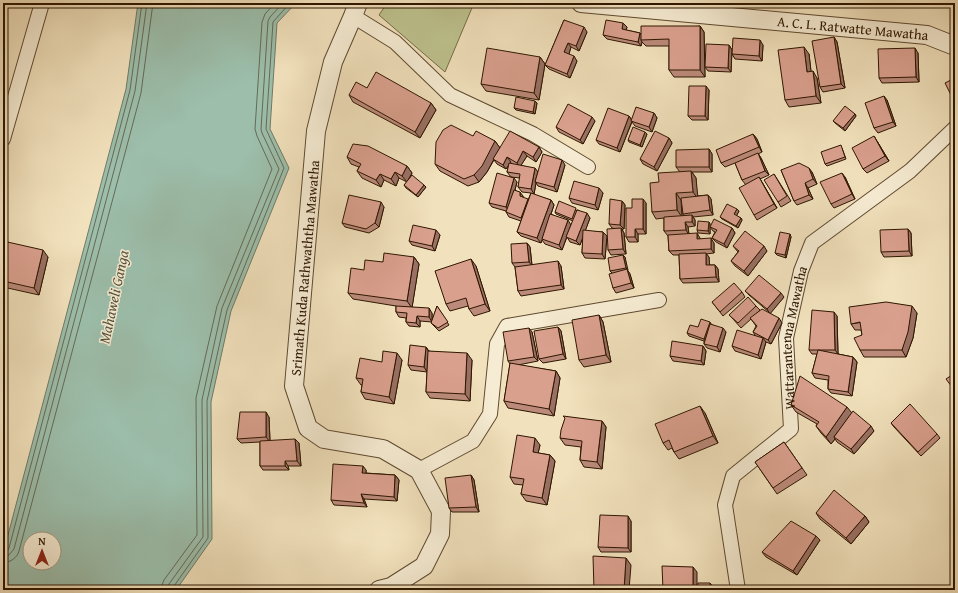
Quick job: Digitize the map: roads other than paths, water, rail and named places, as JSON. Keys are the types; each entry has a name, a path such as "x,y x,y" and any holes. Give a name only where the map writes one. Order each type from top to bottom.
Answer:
{"street":[{"path":"3,139 42,3"},
{"name":"A. C. L. Ratwatte Mawatha","path":"581,3 927,35 955,46"},
{"path":"355,10 395,42 450,95 534,134 588,167"},
{"name":"Srimath Kuda Rathwaththa Mawatha","path":"355,10 333,62 316,131 294,386 308,428 324,439 383,449 419,470"},
{"name":"Wattarantenna Mawatha","path":"738,590 726,505 734,476 791,429 786,338 801,272 812,243 910,171 955,128"},
{"path":"379,590 391,587 424,566 440,534 441,510 419,470 473,441 490,414 497,344 507,326 659,300"}],"water":[{"name":"Mahaweli Ganga","path":"138,3 296,3 277,23 270,129 289,168 231,311 211,402 212,539 176,590 3,590 3,554 126,89"}]}
